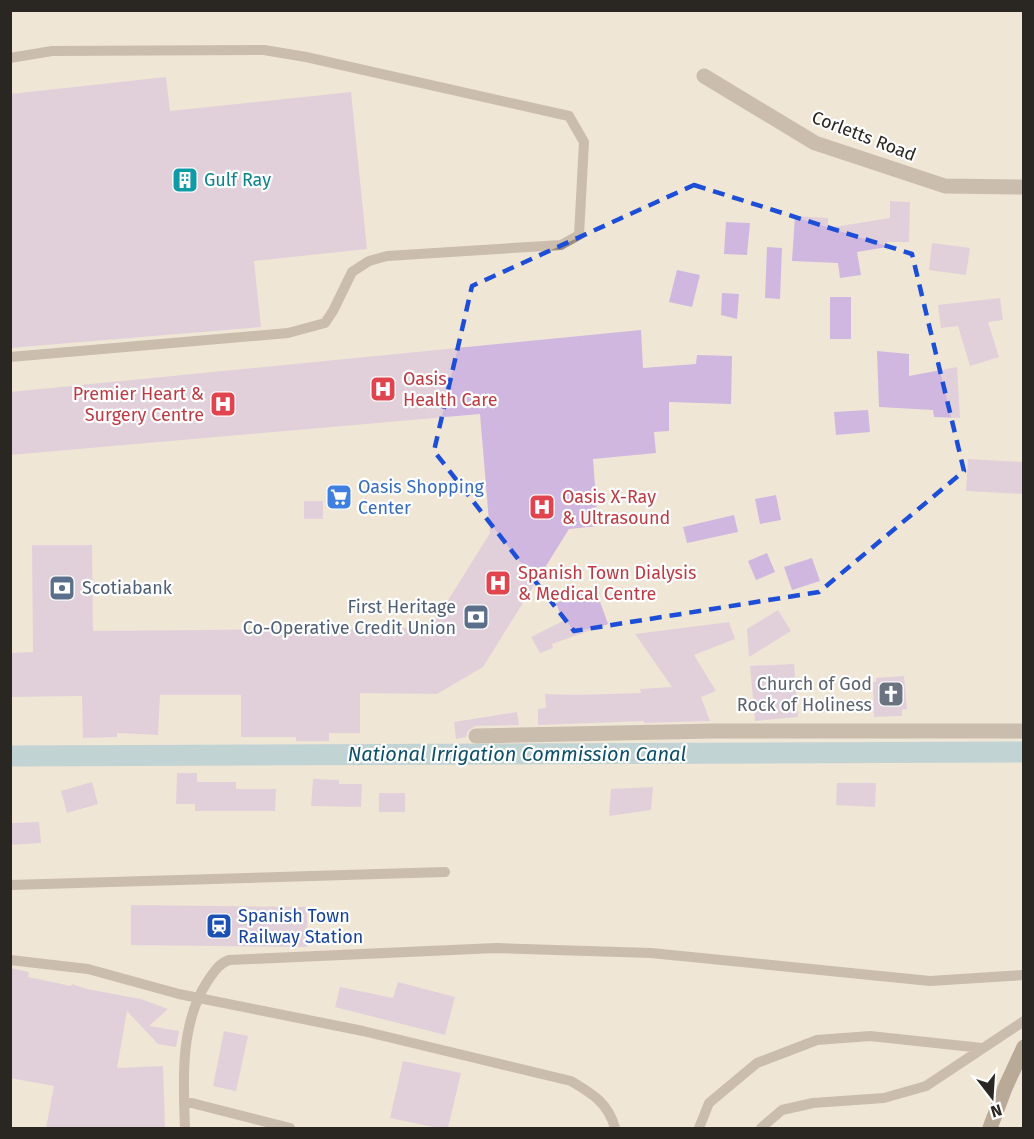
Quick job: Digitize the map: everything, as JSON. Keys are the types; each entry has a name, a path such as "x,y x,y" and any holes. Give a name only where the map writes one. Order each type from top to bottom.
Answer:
{"main road":[{"path":"990,1128 1023,1047"}],"street":[{"name":"Corletts Road","path":"704,76 815,143 945,186 1023,187"},
{"path":"476,736 714,731 1023,731"}],"lane":[{"path":"10,58 52,51 264,50 569,116 584,142 579,235 561,244 387,256 369,261 352,272 333,311 325,322 288,333 10,357"},
{"path":"10,885 445,872"},
{"path":"185,1128 184,1066 197,998 218,966 229,960 496,948 651,953 930,981 1023,975"},
{"path":"10,960 88,969 197,998 363,1031 571,1081 598,1097 612,1116 615,1128"},
{"path":"761,1128 782,1110 813,1103 884,1098 926,1086 1023,1022"},
{"path":"699,1128 709,1103 757,1063 817,1040 870,1036 982,1047"},
{"path":"184,1101 290,1128"}],"highlighted area":[{"path":"694,185 912,254 964,471 819,592 574,631 434,451 472,286"}],"building":[{"name":"Gulf Ray","path":"166,77 170,111 351,92 367,249 254,261 261,327 10,348 10,94"},
{"path":"890,201 910,202 909,242 886,242 887,247 857,252 861,275 840,278 838,263 792,261 795,216 828,218 828,228 890,218"},
{"path":"726,222 750,223 747,255 724,254"},
{"path":"932,243 970,248 966,275 929,270"},
{"path":"767,247 782,248 780,299 765,298"},
{"path":"677,270 700,275 692,307 669,302"},
{"path":"722,293 739,294 737,319 721,315"},
{"path":"830,297 851,297 851,339 830,339"},
{"path":"1000,298 1003,320 988,322 999,357 970,366 958,326 941,328 938,305"},
{"path":"641,330 643,368 696,364 697,355 732,356 731,404 669,402 669,431 654,432 656,453 593,459 598,526 569,529 483,667 437,694 360,693 360,733 329,733 329,741 296,741 296,737 241,737 241,695 160,695 158,735 117,733 117,737 83,738 82,696 10,697 10,653 33,652 32,545 92,545 93,631 422,628 437,618 490,533 480,414 10,455 10,392"},
{"path":"877,351 909,354 909,376 957,367 960,418 934,417 933,410 879,407"},
{"path":"868,410 870,432 836,435 834,412"},
{"path":"968,459 1023,462 1023,494 966,491"},
{"path":"776,495 781,520 760,524 755,499"},
{"path":"304,501 323,501 323,519 304,519"},
{"path":"734,515 738,532 687,543 683,527"},
{"path":"767,553 775,572 756,580 748,561"},
{"path":"812,558 820,581 792,590 784,567"},
{"path":"595,588 608,624 552,644 553,648 540,653 531,637 563,621 556,603"},
{"path":"778,610 791,631 749,657 747,629"},
{"path":"729,622 735,639 694,655 716,691 701,697 710,721 538,725 538,709 546,708 545,694 641,693 640,689 672,687 635,634"},
{"path":"794,664 798,717 755,721 750,666"},
{"name":"Church of God Rock of Holiness","path":"904,676 907,709 902,710 902,716 874,717 873,682 876,682 876,678"},
{"path":"517,712 519,725 475,726 468,731 466,737 456,739 454,722"},
{"path":"177,773 197,773 197,782 236,782 236,789 276,789 275,811 195,811 195,804 176,804"},
{"path":"313,779 339,780 339,784 362,784 361,807 311,806"},
{"path":"92,782 98,804 67,813 61,791"},
{"path":"837,783 876,783 875,807 836,805"},
{"path":"653,787 651,810 609,816 611,789"},
{"path":"379,793 405,793 405,812 379,812"},
{"path":"39,822 41,843 10,845 10,823"},
{"name":"Spanish Town Railway Station","path":"131,905 307,907 307,947 131,945"},
{"path":"10,968 29,972 28,977 141,999 168,1009 149,1026 179,1031 176,1047 158,1044 127,1011 117,1068 163,1066 165,1128 46,1128 54,1086 10,1078"},
{"path":"398,982 455,997 445,1035 335,1007 340,987 393,998"},
{"path":"224,1031 248,1036 236,1091 213,1086"},
{"path":"403,1061 461,1073 448,1128 390,1118"}],"waterway":[{"name":"National Irrigation Commission Canal","path":"10,756 1024,752"}],"place":[{"name":"Gulf Ray","path":"185,180"},
{"name":"Oasis Health Care","path":"383,389"},
{"name":"Premier Heart & Surgery Centre","path":"223,404"},
{"name":"Oasis Shopping Center","path":"339,497"},
{"name":"Oasis X-Ray & Ultrasound","path":"542,507"},
{"name":"Spanish Town Dialysis & Medical Centre","path":"498,583"},
{"name":"Scotiabank","path":"62,588"},
{"name":"First Heritage Co-Operative Credit Union","path":"476,617"},
{"name":"Church of God Rock of Holiness","path":"891,694"},
{"name":"Spanish Town Railway Station","path":"219,926"}]}
